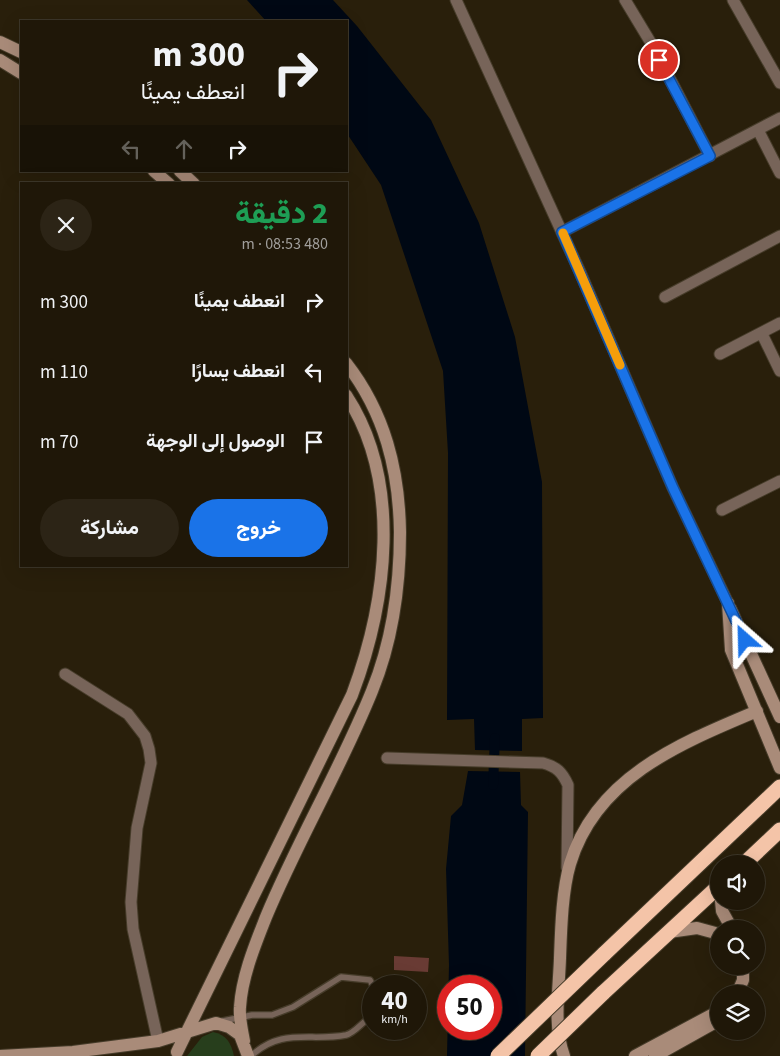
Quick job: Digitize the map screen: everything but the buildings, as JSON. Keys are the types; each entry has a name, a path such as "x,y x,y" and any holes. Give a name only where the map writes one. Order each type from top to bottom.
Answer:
{"highway":[{"path":"498,1056 780,788"},
{"path":"754,855 780,830"},
{"path":"538,1056 665,934 710,894"}],"street":[{"path":"456,0 562,232 673,488 779,713"},
{"path":"625,0 654,48 710,156"},
{"path":"734,0 780,83"},
{"path":"0,40 19,51"},
{"path":"0,60 20,72"},
{"path":"562,232 780,118"},
{"path":"758,130 780,173"},
{"path":"155,172 167,182"},
{"path":"181,172 192,182"},
{"path":"665,297 780,236"},
{"path":"720,354 762,334 780,323"},
{"path":"762,334 780,371"},
{"path":"250,1056 244,1040 240,1008 253,950 275,895 373,689 392,619 400,548 396,475 388,441 373,404 348,366"},
{"path":"175,1054 188,1032 352,695 368,647 379,586 382,518 380,481 372,449 360,417 348,398"},
{"path":"722,510 780,482"},
{"path":"728,604 731,650 779,761"},
{"path":"65,674 128,714 141,730 149,749 151,763 138,828 131,902 133,930 158,1041"},
{"path":"567,878 575,850 588,825 604,802 619,787 663,754 757,712"},
{"path":"388,758 543,762 555,766 563,774 568,785 570,801 567,878 560,950 558,1015 564,1056"},
{"path":"665,934 692,928 710,932"},
{"path":"635,1056 710,1016"},
{"path":"0,1056 73,1052 158,1041 216,1023 229,1027 244,1040"},
{"path":"655,1056 710,1026"},
{"path":"175,1054 203,1027"}],"lane":[{"path":"216,1023 272,1015 293,1007 341,977 362,979"},
{"path":"250,1056 260,1047 273,1040 293,1036 349,1035 362,1024"}],"green space":[{"path":"213,1032 222,1035 228,1040 234,1056 187,1056 202,1037"}],"shaded area":[{"path":"247,0 333,0 357,26 431,120 479,223 515,337 542,482 543,718 522,719 522,751 475,750 474,719 447,720 448,453 443,371 381,185 348,135 348,20 265,20"},
{"path":"468,771 520,772 521,805 528,812 525,1056 447,1056 447,1040 502,1040 502,975 449,975 446,869 451,816 462,805"}],"waterway":[{"path":"493,785 495,738"}],"slow traffic":[{"path":"563,233 620,365"}],"route":[{"path":"659,60 710,156 562,232 673,488 745,640"}]}
